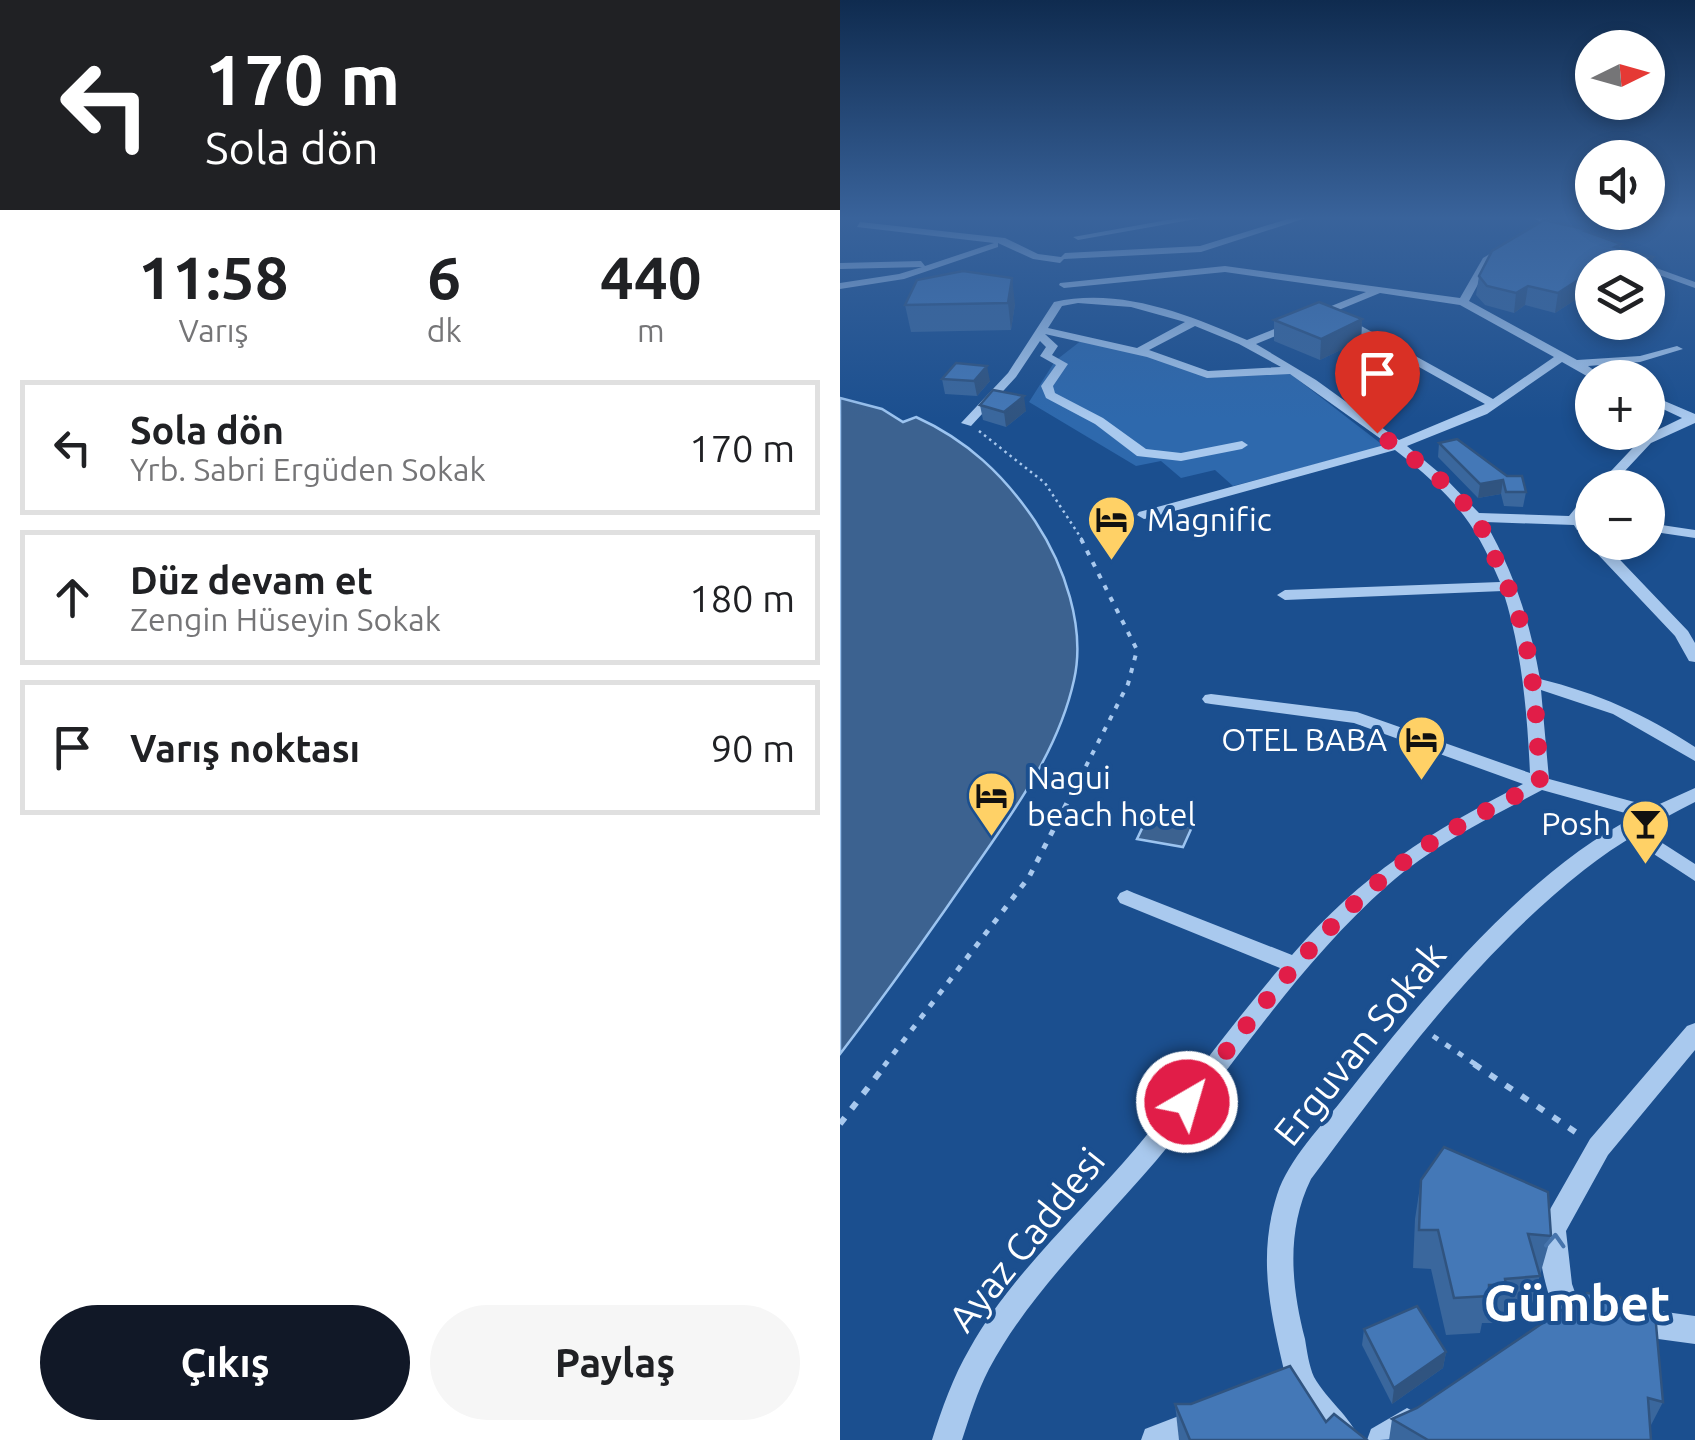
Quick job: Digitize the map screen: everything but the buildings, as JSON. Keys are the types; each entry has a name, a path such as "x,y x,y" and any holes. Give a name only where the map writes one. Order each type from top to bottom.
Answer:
{"street":[{"path":"966,423 1012,375 1058,304 1064,285 1077,284"},
{"path":"1078,298 1080,284"},
{"path":"1336,284 1462,302 1575,364"},
{"path":"1462,302 1472,284"},
{"path":"1246,344 1378,290"},
{"path":"1058,304 1078,298 1112,300 1192,323 1246,344 1292,370 1396,446 1476,518 1525,626 1535,683 1540,783"},
{"path":"1327,311 1494,404"},
{"path":"1139,351 1192,323"},
{"path":"1040,332 1139,351 1208,374 1292,370"},
{"path":"1040,332 1052,346 1046,356 1062,364 1047,386 1050,395 1099,421 1130,448 1161,457 1181,457 1242,445"},
{"path":"1627,360 1677,349"},
{"path":"1144,515 1396,446 1494,404 1561,356"},
{"path":"1665,405 1694,418"},
{"path":"1618,470 1647,440 1694,418"},
{"path":"1476,518 1575,520"},
{"path":"1665,530 1695,534"},
{"path":"1610,560 1682,634 1695,657"},
{"path":"1285,595 1509,586"},
{"path":"1535,683 1598,697 1626,709 1695,755"},
{"path":"1211,699 1358,718 1540,783 1649,814"},
{"name":"Ayaz Caddesi","path":"947,1440 959,1392 994,1328 1145,1156 1295,966 1352,908 1426,846 1540,783"},
{"name":"Erguvan Sokak","path":"1345,1440 1292,1387 1278,1252 1290,1195 1302,1171 1414,1024 1530,905 1649,814 1695,794"},
{"path":"1653,844 1695,874"},
{"path":"1127,898 1295,966"},
{"path":"1569,1313 1558,1284 1553,1229 1599,1148 1695,1033"},
{"path":"1538,1334 1569,1313 1695,1330"},
{"path":"1382,1440 1428,1408"},
{"path":"1156,1440 1228,1412"}],"path":[{"path":"840,1124 1029,877 1128,684 1136,650 1086,545 1045,483 966,423"},
{"path":"1414,1024 1599,1148"}],"shaded area":[{"path":"1082,340 1148,355 1202,375 1288,372 1384,446 1233,486 1215,470 1181,478 1161,461 1136,466 1029,402 1055,361"},
{"path":"840,398 882,409 903,422 916,417 952,436 997,474 1035,521 1055,557 1075,618 1077,660 1067,707 1031,782 938,920 840,1054"},
{"path":"1147,818 1192,827 1183,847 1137,839"}],"place":[{"name":"Magnific","path":"1112,562"},
{"name":"OTEL BABA","path":"1422,782"},
{"name":"Nagui beach hotel","path":"992,838"},
{"name":"Posh","path":"1646,866"}],"district":[{"name":"Gümbet","path":"1577,1303"}],"route":[{"path":"1187,1102 1271,994 1352,908 1426,846 1540,783 1535,683 1525,626 1509,586 1476,518 1413,459 1377,433"}]}
